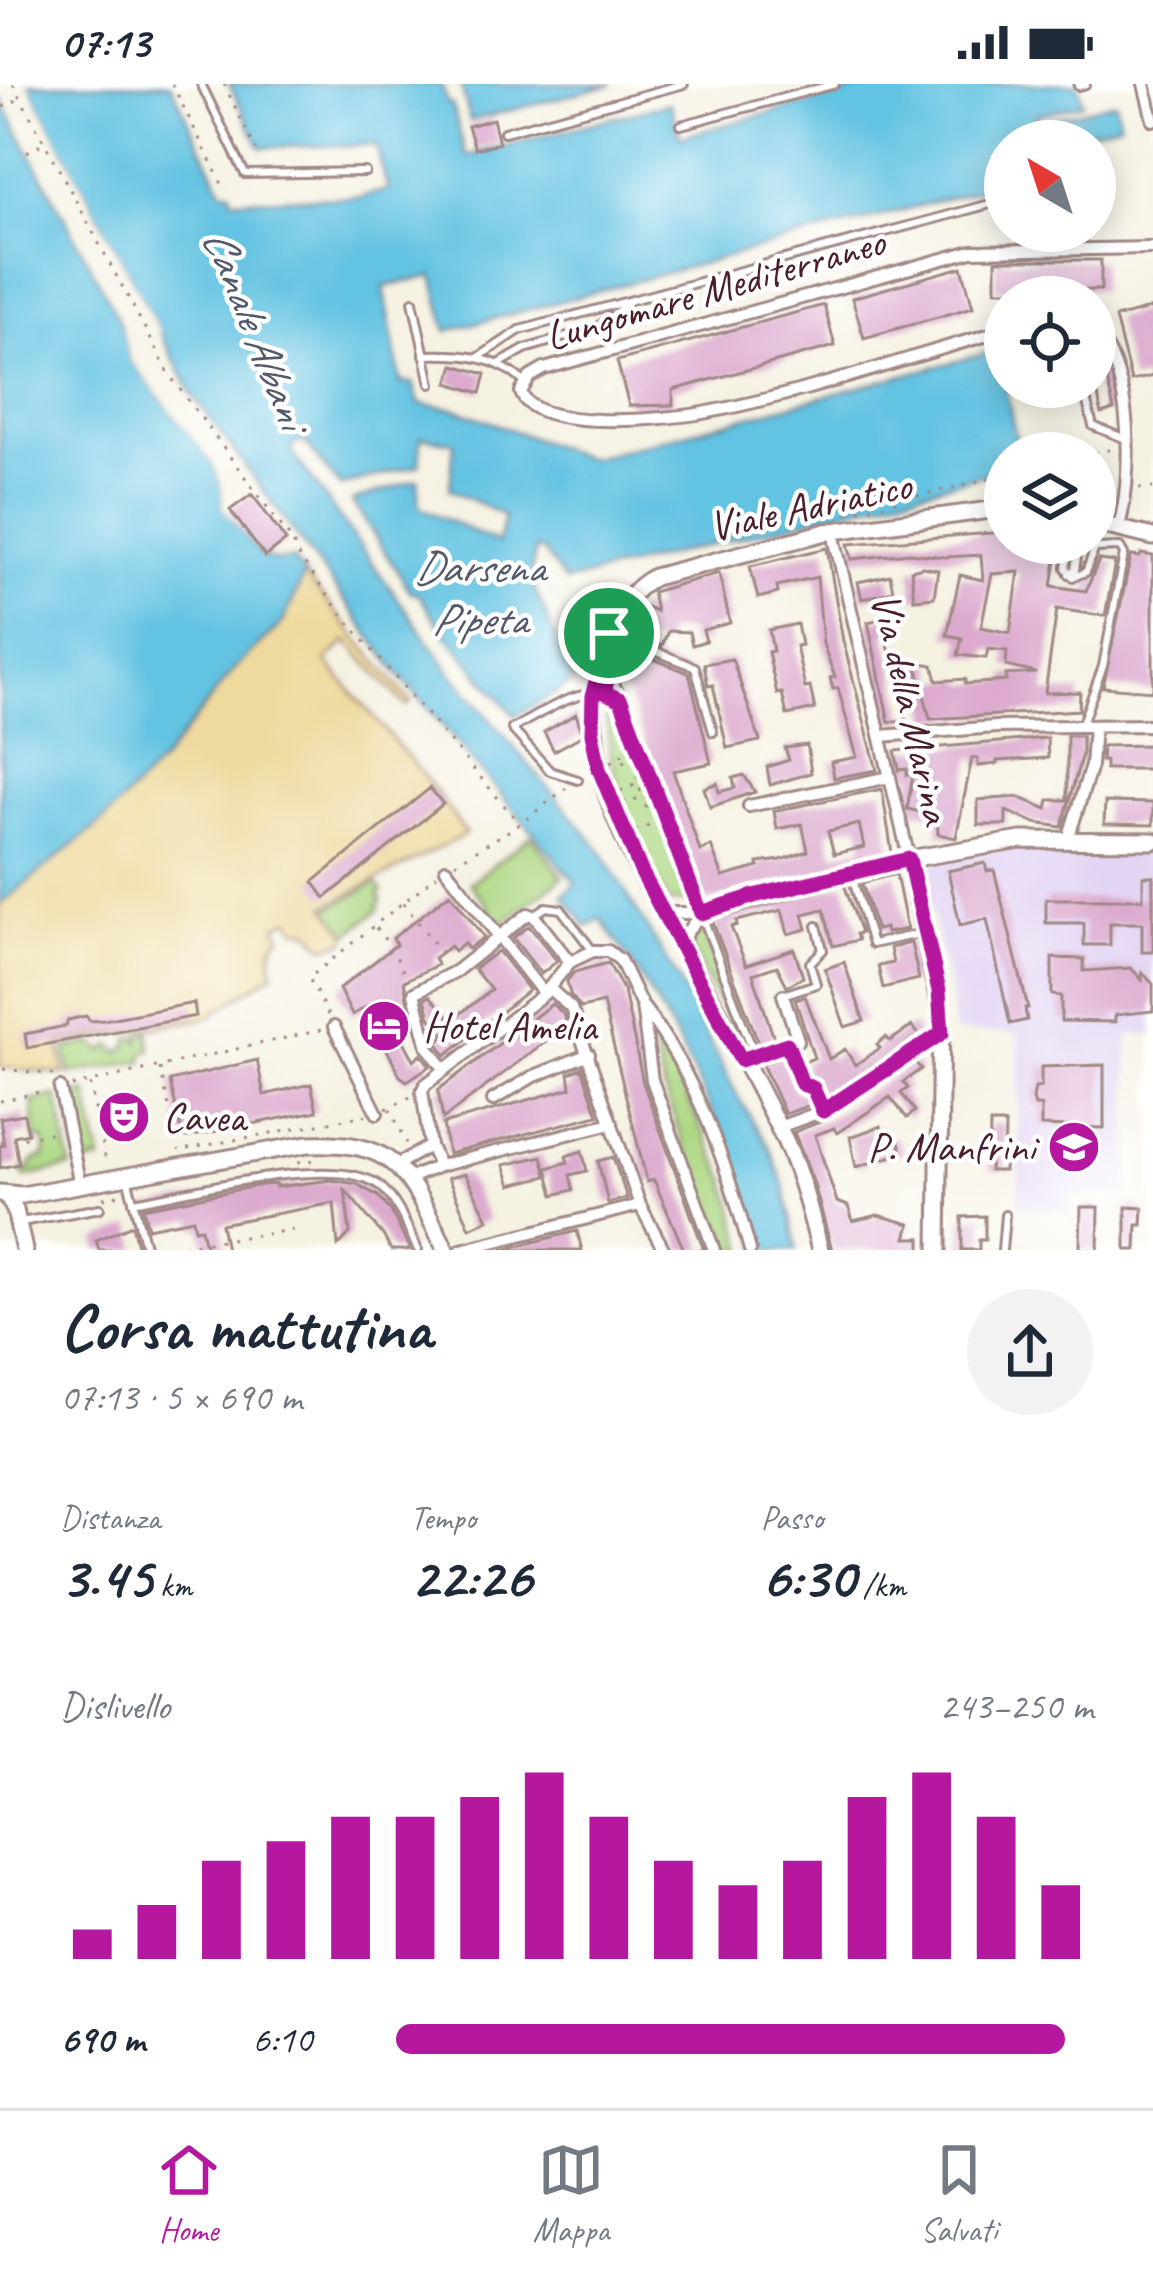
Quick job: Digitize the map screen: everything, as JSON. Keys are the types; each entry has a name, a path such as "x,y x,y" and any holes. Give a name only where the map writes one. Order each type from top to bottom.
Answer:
{"street":[{"path":"1144,84 1153,121"},
{"name":"Lungomare Mediterraneo","path":"984,336 731,407 674,417 582,419 548,414 524,402 521,392 544,369 972,251 1153,248"},
{"path":"1116,372 1126,443 1126,488 1118,529 1153,537"},
{"name":"Viale Adriatico","path":"609,633 635,590 655,577 826,532 984,511"},
{"name":"Via della Marina","path":"835,541 939,991 938,1250"},
{"path":"609,633 593,693 592,733 599,769 663,914 748,1058 802,1184 820,1250"},
{"path":"881,736 1153,725"},
{"path":"1068,839 1091,766 1087,726"},
{"path":"749,806 890,778"},
{"path":"663,914 701,913 909,859 1021,840 1153,842"},
{"path":"446,868 547,992 571,1008 640,1205 664,1250"},
{"path":"683,950 685,935 701,913"},
{"path":"445,1070 428,1047 414,993 456,971 525,916 534,916 570,962"},
{"path":"439,1166 430,1146 422,1090 547,992 570,962 593,951 608,951 620,960 641,1006 680,1062 729,1174 750,1250"},
{"path":"748,1058 798,1040 783,995"},
{"path":"641,1006 652,1080 714,1250"},
{"path":"334,1028 377,1113"},
{"path":"779,1127 823,1111 942,1033"},
{"path":"787,1044 802,1084"},
{"path":"493,1100 532,1077 589,1054"},
{"path":"60,1088 78,1178"},
{"path":"410,1178 439,1166 612,1124"},
{"path":"24,1250 18,1222 3,1194 78,1178 127,1178 308,1144 364,1148 398,1164 410,1178 446,1250"},
{"path":"398,1164 430,1146"},
{"path":"468,1248 640,1205"}],"lane":[{"path":"201,84 245,173 365,172"},
{"path":"504,132 684,84"},
{"path":"681,125 835,84"},
{"path":"479,357 520,330 984,206"},
{"path":"499,364 525,349 598,327 631,300"},
{"path":"413,301 431,384"},
{"path":"424,355 479,357 499,364 525,383"},
{"path":"1088,408 1093,427 1126,443"},
{"path":"1069,564 1073,578 1083,576 1095,548 1123,549 1103,666 1087,726"},
{"path":"1069,574 1076,564"},
{"path":"609,633 695,667 713,732"},
{"path":"578,780 550,771 512,729 567,699 616,694 701,913 748,1058"},
{"path":"851,873 872,944 927,933"},
{"path":"534,916 546,907 561,909 593,951"},
{"path":"783,995 816,984 810,963 824,950 818,926"},
{"path":"133,1202 335,1170 370,1180 387,1193 418,1250"},
{"path":"127,1178 148,1250"},
{"path":"18,1222 100,1208"},
{"path":"1002,1250 1005,1215"}],"path":[{"path":"13,84 171,377 391,676 522,823"},
{"path":"172,84 224,188"},
{"path":"224,84 256,151"},
{"path":"3,107 18,99"},
{"path":"26,152 42,143"},
{"path":"1116,447 1126,443"},
{"path":"609,764 622,758"},
{"path":"618,792 633,786"},
{"path":"0,1101 334,1028 309,978 446,868 522,823 567,788"},
{"path":"621,803 634,799 664,815"},
{"path":"633,832 664,815"},
{"path":"403,903 456,971"},
{"path":"374,926 393,950 414,993"},
{"path":"160,1066 178,1151 377,1113 422,1090"},
{"path":"3,1069 57,1076 60,1088"},
{"path":"90,1082 107,1165 93,1167"},
{"path":"0,1142 98,1120"},
{"path":"148,1250 301,1229"}],"shaded area":[{"path":"1025,845 1153,848 1153,1035 1129,1035 1129,1195 1070,1195 1068,1212 1019,1205 1018,1034 954,1032 949,987 921,865"}],"green space":[{"path":"619,701 691,901 670,903 617,782 607,705"},
{"path":"531,836 563,877 502,924 470,883"},
{"path":"377,883 382,891 377,911 348,934 328,909"},
{"path":"701,925 747,1048 742,1049 693,953 692,938"},
{"path":"149,1032 151,1050 143,1053 143,1061 70,1074 65,1049 93,1043 103,1051 112,1045 119,1053 129,1039 140,1042 139,1035"},
{"path":"658,1037 726,1179 745,1250 721,1250 664,1089 652,1039"},
{"path":"87,1092 101,1161 81,1165 67,1096"},
{"path":"57,1096 71,1167 25,1177 22,1169 32,1168 32,1161 45,1157 44,1139 35,1139 32,1101"}],"sand":[{"path":"304,575 411,702 406,706 347,641 326,661 427,780 466,834 326,906 348,934 345,942 325,947 308,930 295,928 291,919 277,926 281,935 272,953 274,973 207,1018 59,1044 65,1074 0,1067 0,904 102,822 162,761 235,668 283,622"}],"water":[{"path":"28,84 171,84 222,190 231,191 232,199 361,197 388,190 376,145 260,147 229,84 442,84 466,156 670,103 680,137 879,84 1078,84 1083,103 1034,116 1035,120 984,120 984,189 447,331 433,276 384,287 401,383 413,383 419,404 456,409 588,459 984,354 984,408 1010,408 1015,432 984,432 984,474 565,582 536,548 530,578 574,682 515,716 418,594 411,592 352,501 418,480 420,507 498,543 504,516 450,489 454,442 421,437 419,465 340,486 304,441 292,445 292,452 453,675 600,849 770,1149 785,1188 797,1250 760,1250 714,1119 674,1035 600,918 587,927 563,895 576,883 397,672 194,397"},
{"path":"461,84 613,84 470,121"},
{"path":"0,97 121,322 129,358 212,462 221,484 223,508 261,556 293,559 304,575 283,622 235,668 162,761 102,822 0,904"},
{"path":"1115,102 1120,123 1116,120 1047,120"}],"pier":[{"path":"22,84 28,84 161,335 156,333"},
{"path":"0,91 126,319 135,355 217,459 227,483 227,510 261,556 223,508 221,484 212,462 129,358 121,321"}],"building":[{"path":"493,119 499,143 475,149 468,126"},
{"path":"996,260 1101,260 1101,276 996,276"},
{"path":"962,267 973,307 864,338 852,298"},
{"path":"824,305 835,346 673,390 673,405 629,406 617,361"},
{"path":"1153,308 1153,376 1131,381 1116,318"},
{"path":"454,365 486,374 481,393 448,383"},
{"path":"252,494 286,541 265,557 230,510"},
{"path":"984,534 984,564 1055,564 1052,586 1086,591 1097,564 1115,564 1105,616 1057,609 1045,693 1080,692 1079,710 930,719 916,662 933,665 937,681 965,679 965,684 1036,673 1006,666 1007,651 988,649 986,658 958,655 962,638 947,635 960,575 983,580 981,555 909,553 852,559 848,544","holes":["1019,572 1010,633 981,627 992,574"]},
{"path":"827,548 843,641 877,770 834,778 831,762 857,757 838,688 833,689 830,678 835,677 823,644 817,577 777,586 778,593 758,598 750,566"},
{"path":"1131,556 1153,556 1153,691 1103,687"},
{"path":"911,570 938,570 934,597 914,599"},
{"path":"719,573 730,623 703,630 706,641 692,645 689,632 668,631 662,646 634,635 639,610 643,606 656,611 652,592"},
{"path":"890,575 893,591 862,599 858,582"},
{"path":"896,615 900,628 885,632 906,721 889,722 868,622"},
{"path":"797,624 801,645 796,646 815,709 787,715 768,652 773,651 769,630"},
{"path":"628,649 689,673 711,763 673,771 700,851 711,846 723,877 808,851 802,824 777,829 774,811 882,789 892,853 705,902 628,697 616,678","holes":["859,824 864,847 834,854 828,831"]},
{"path":"732,659 760,741 727,748 704,664"},
{"path":"576,714 583,735 554,751 544,732"},
{"path":"1067,736 1082,736 1082,754 1062,827 1006,811 1006,825 978,825 978,800 1018,797 1047,809 1049,800 1067,800"},
{"path":"1047,738 1048,758 978,766 978,759 972,758 956,838 938,834 937,815 907,809 913,775 907,775 907,769 899,770 895,751"},
{"path":"807,745 811,773 770,785 767,767 789,760 785,748"},
{"path":"1153,745 1153,769 1105,769 1101,761 1102,746"},
{"path":"744,775 755,792 710,807 704,788 717,783 719,792 735,788 733,778"},
{"path":"430,788 443,804 325,898 313,882"},
{"path":"1105,802 1153,803 1153,825 1104,824"},
{"path":"985,863 987,871 994,870 1028,1008 1027,1020 1010,1024 987,919 960,925 948,871"},
{"path":"896,874 907,929 886,933 885,928 876,930 862,883"},
{"path":"1143,876 1153,876 1153,952 1142,952 1142,923 1110,923 1110,945 1084,945 1084,923 1046,923 1046,899 1143,899"},
{"path":"844,884 861,933 856,934 858,940 833,946 824,909 803,914 807,929 788,934 782,910 736,921 731,927 746,965 794,949 803,977 787,986 777,966 753,974 774,1039 759,1044 712,920"},
{"path":"450,893 484,937 468,949 464,943 454,951 450,946 434,958 437,965 404,981 412,1025 399,1032 414,1060 421,1054 430,1066 407,1081 400,1076 366,1007 352,1015 339,989 396,945 393,938"},
{"path":"529,926 557,961 541,974 513,938"},
{"path":"911,943 919,979 883,988 878,966 893,963 890,948"},
{"path":"498,951 529,990 446,1055 437,1042 445,1035 430,1017 425,998 430,996 452,1020 491,990 474,969"},
{"path":"1052,958 1084,959 1084,971 1131,968 1142,980 1142,972 1153,984 1153,1011 1115,1015 1115,1022 1061,1021 1061,996 1052,995"},
{"path":"844,962 864,1021 845,1027 825,969"},
{"path":"608,963 624,991 643,1083 704,1250 684,1250 654,1180 647,1182 603,1003 581,1008 570,994 567,981 574,972"},
{"path":"805,996 829,1059 845,1049 855,1065 880,1048 877,1044 886,1037 890,1041 912,1026 919,1035 819,1102 785,1114 762,1064 781,1057 795,1091 802,1094 810,1089 804,1062 814,1058 795,999"},
{"path":"194,1003 196,1016 27,1048 25,1034 66,1026 68,1020 86,1016 90,1021 104,1020"},
{"path":"552,1004 567,1025 443,1119 438,1090"},
{"path":"257,1060 264,1095 311,1084 317,1111 183,1138 170,1081"},
{"path":"915,1062 921,1069 903,1082 908,1088 901,1093 915,1111 907,1118 890,1097 837,1133 834,1128 815,1135 837,1202 848,1206 853,1221 878,1215 910,1224 906,1238 921,1238 921,1250 832,1250 794,1132 828,1119"},
{"path":"1104,1065 1104,1128 1041,1126 1041,1106 1035,1106 1033,1099 1035,1088 1041,1087 1041,1067"},
{"path":"582,1068 598,1115 448,1154 443,1124 571,1088 569,1073"},
{"path":"24,1114 28,1133 14,1136 19,1164 0,1168 0,1146 4,1145 0,1118"},
{"path":"990,1124 1005,1124 1004,1171 989,1171"},
{"path":"881,1126 886,1141 897,1137 903,1153 856,1167 850,1137"},
{"path":"582,1151 587,1171 570,1175 573,1190 554,1195 547,1168 568,1162 566,1156"},
{"path":"542,1156 547,1176 511,1185 504,1165"},
{"path":"613,1157 627,1198 608,1203 598,1161"},
{"path":"465,1174 488,1219 470,1228 448,1178"},
{"path":"331,1180 357,1184 378,1196 410,1250 391,1250 345,1190 350,1233 338,1246 334,1203 221,1224 226,1250 206,1250 201,1228 195,1229 193,1219 148,1228 143,1208 262,1185"},
{"path":"1081,1207 1099,1207 1098,1250 1080,1249"},
{"path":"1126,1207 1143,1208 1136,1250 1126,1250"},
{"path":"985,1216 985,1240 979,1240 979,1250 962,1250 962,1217"},
{"path":"132,1225 138,1250 99,1250 96,1240"},
{"path":"577,1231 582,1250 502,1250"}],"place":[{"name":"Hotel Amelia","path":"384,1026"},
{"name":"Cavea","path":"124,1117"},
{"name":"P. Manfrini","path":"1074,1147"}],"route":[{"path":"609,633 619,637 604,692 621,700 701,913 909,859 939,991 942,1033 823,1111 813,1088 802,1084 787,1044 741,1060 619,823 599,769 592,733 593,686 609,633"}],"water label":[{"name":"Canale Albani","path":"255,328"},
{"name":"Darsena Pipeta","path":"479,593"}]}
